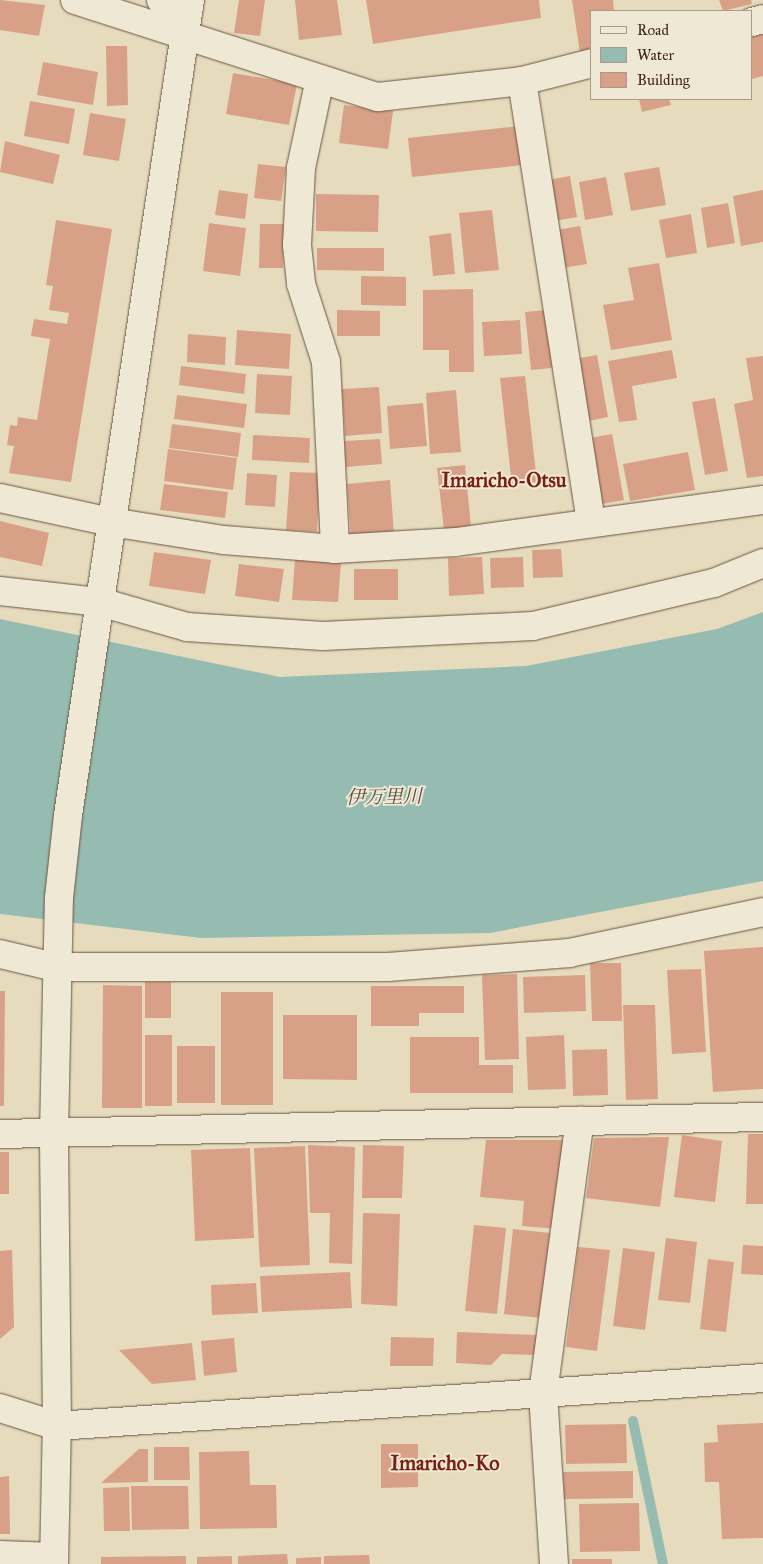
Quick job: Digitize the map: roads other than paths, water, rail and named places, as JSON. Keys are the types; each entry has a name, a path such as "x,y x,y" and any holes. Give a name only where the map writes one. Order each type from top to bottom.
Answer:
{"street":[{"path":"74,0 378,97 522,81 590,64"},
{"path":"161,0 184,36"},
{"path":"0,1555 54,1560 57,1426 54,1133 55,967 68,815 190,0"},
{"path":"320,79 301,168 296,245 301,284 326,362 335,549"},
{"path":"522,81 591,522"},
{"path":"0,498 111,522 224,540 335,549 456,542 591,522 763,500"},
{"path":"0,591 100,602 187,627 323,636 533,626 714,583 763,563"},
{"path":"0,954 55,967 388,967 569,953 763,912"},
{"path":"0,1134 763,1116"},
{"path":"554,1564 543,1393 580,1120"},
{"path":"0,1408 57,1426 763,1378"}],"water":[{"name":"伊万里川","path":"763,612 763,881 490,933 201,938 0,914 0,619 280,677 526,666 717,629"}],"waterway":[{"path":"633,1421 663,1564"}],"district":[{"name":"Imaricho-Otsu","path":"504,480"},
{"name":"Imaricho-Ko","path":"445,1463"}]}
